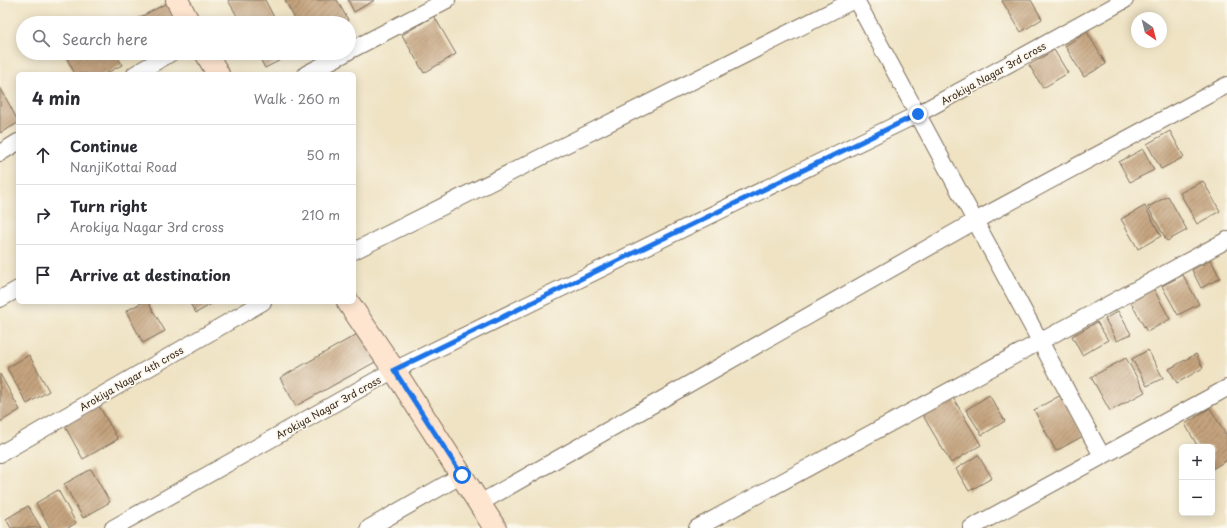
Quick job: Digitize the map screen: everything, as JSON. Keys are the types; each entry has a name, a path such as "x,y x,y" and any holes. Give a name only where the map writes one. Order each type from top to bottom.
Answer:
{"main road":[{"path":"177,0 185,16"},
{"path":"210,60 217,72"},
{"path":"349,304 394,370 495,528"}],"street":[{"path":"356,250 855,0 1102,456"},
{"name":"Arokiya Nagar 3rd cross","path":"113,528 394,370 918,114 1125,0"},
{"path":"356,47 441,1"},
{"path":"138,72 159,60"},
{"path":"310,72 333,60"},
{"path":"480,503 975,221 1227,85"},
{"path":"0,153 16,143"},
{"path":"697,528 1227,240"},
{"path":"0,300 16,290"},
{"name":"Arokiya Nagar 4th cross","path":"0,454 260,304"},
{"path":"971,528 1227,388"},
{"path":"369,528 462,475"}],"building":[{"path":"228,0 265,0 273,16 237,16"},
{"path":"285,0 337,0 346,16 293,16"},
{"path":"348,0 375,0 354,12"},
{"path":"1031,0 1042,19 1021,32 1002,1"},
{"path":"167,3 174,16 142,16"},
{"path":"434,16 456,54 424,73 402,35"},
{"path":"1087,32 1106,64 1084,77 1065,46"},
{"path":"1054,50 1068,73 1043,88 1029,65"},
{"path":"68,60 120,60 122,65 109,72 74,72"},
{"path":"261,60 280,60 265,68"},
{"path":"0,87 16,117 16,124 0,133"},
{"path":"1170,131 1184,157 1161,169 1147,144"},
{"path":"1143,149 1154,170 1130,182 1119,162"},
{"path":"1203,181 1220,211 1197,224 1180,193"},
{"path":"1168,196 1187,230 1167,241 1148,207"},
{"path":"1145,206 1161,236 1138,249 1121,219"},
{"path":"1211,260 1220,278 1201,288 1192,270"},
{"path":"1183,275 1199,304 1178,315 1162,286"},
{"path":"1153,288 1170,319 1147,332 1130,301"},
{"path":"139,304 149,304 165,331 143,343 126,311"},
{"path":"190,304 212,304 196,313"},
{"path":"1118,311 1131,334 1117,341 1105,319"},
{"path":"1097,322 1108,340 1082,355 1072,336"},
{"path":"361,332 377,361 296,406 280,378"},
{"path":"1148,350 1163,378 1147,386 1132,359"},
{"path":"1196,354 1203,368 1177,383 1169,369"},
{"path":"29,355 49,391 27,404 7,368"},
{"path":"1126,358 1145,392 1110,411 1091,377"},
{"path":"0,374 20,410 0,422"},
{"path":"989,395 1005,421 982,435 966,410"},
{"path":"1061,395 1083,436 1056,451 1034,410"},
{"path":"952,396 981,445 951,463 922,414"},
{"path":"99,406 118,439 83,459 64,425"},
{"path":"1210,408 1227,436 1227,460 1215,467 1215,444 1196,444 1185,424"},
{"path":"978,455 992,478 969,491 956,469"},
{"path":"91,469 110,502 83,518 64,484"},
{"path":"58,490 76,523 68,528 50,528 36,503"},
{"path":"28,506 41,528 11,528 6,519"}],"route":[{"path":"462,475 394,370 918,114"}]}
